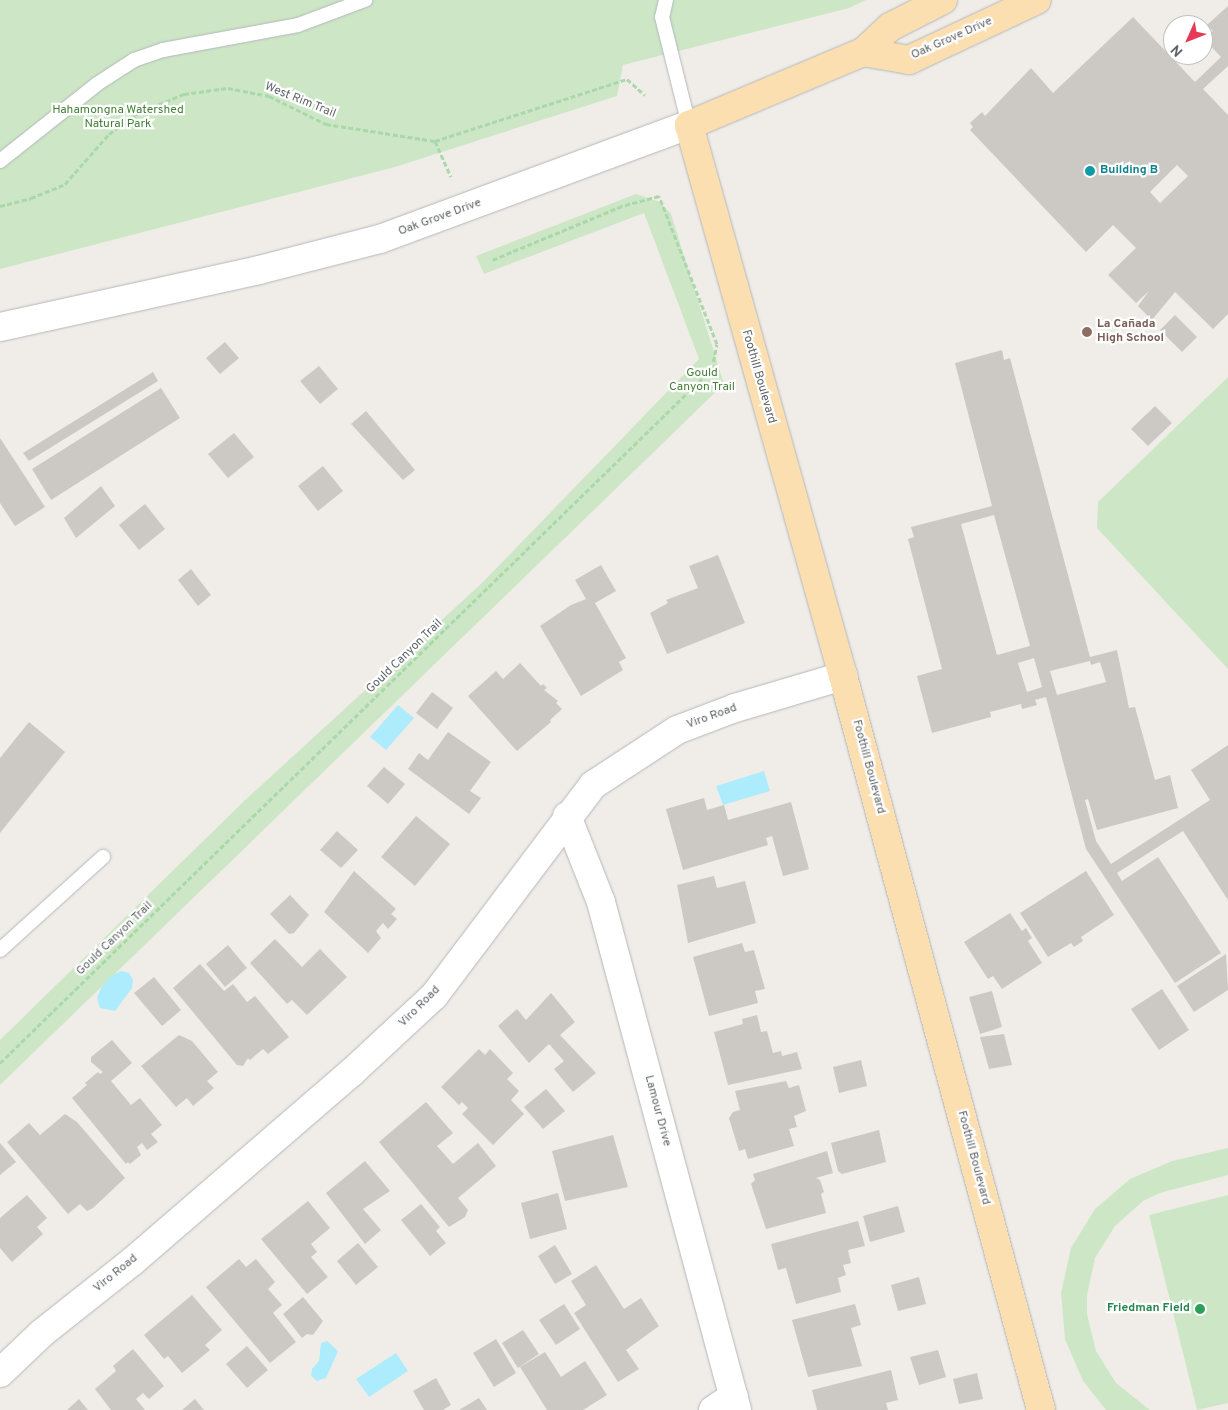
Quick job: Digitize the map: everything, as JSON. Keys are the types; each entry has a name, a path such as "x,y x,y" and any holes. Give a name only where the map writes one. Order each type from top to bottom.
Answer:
{"main road":[{"name":"Oak Grove Drive","path":"689,125 862,52 890,27 943,0"},
{"name":"Oak Grove Drive","path":"862,52 909,60 1037,0"},
{"name":"Foothill Boulevard","path":"689,125 843,676 1041,1410"}],"street":[{"name":"Oak Grove Drive","path":"0,327 259,270 380,239 689,125"},
{"name":"Viro Road","path":"0,1373 42,1333 133,1261 351,1073 434,996 567,816 593,785 677,730 735,708 843,676"},
{"name":"Lamour Drive","path":"567,816 601,902 728,1405"}],"lane":[{"path":"0,161 96,84 134,60 163,50 298,25 365,0"},
{"path":"666,0 662,17 689,125"},
{"path":"0,950 103,857"}],"path":[{"name":"West Rim Trail","path":"0,206 31,198 65,184 116,129 138,113 184,94 228,88 269,96 326,124 435,140 627,80 645,95"},
{"path":"435,140 451,177"},
{"name":"Gould Canyon Trail","path":"0,1064 712,369 717,344 659,196 622,206 492,260"}],"green space":[{"name":"Hahamongna Watershed Natural Park","path":"0,0 866,0 849,8 623,65 617,96 395,167 0,269"},
{"name":"Gould Canyon Trail","path":"636,194 660,202 671,214 724,384 0,1085 0,1040 243,802 482,583 699,359 644,213 484,274 476,256"},
{"path":"1228,377 1228,669 1097,528 1098,502"},
{"path":"1228,1148 1228,1175 1160,1193 1143,1201 1115,1226 1095,1258 1087,1295 1087,1314 1096,1351 1116,1383 1150,1410 1106,1410 1083,1381 1065,1339 1061,1293 1071,1248 1095,1209 1130,1179 1172,1161"},
{"name":"Friedman Field","path":"1228,1195 1228,1403 1197,1410 1149,1215"}],"water":[{"path":"398,705 414,718 386,750 370,737"},
{"path":"764,771 770,791 723,805 716,786"},
{"path":"121,971 129,973 133,980 132,988 115,1011 100,1008 97,998 101,988 111,976"},
{"path":"327,1341 338,1351 326,1378 317,1381 311,1376 312,1369 319,1361 321,1343"},
{"path":"396,1353 408,1371 369,1397 356,1379"}],"building":[{"name":"Building B","path":"1228,6 1228,66 1203,89 1228,115 1228,314 1213,329 1175,292 1152,320 1138,306 1149,291 1136,303 1108,275 1136,248 1113,225 1086,252 970,130 973,127 970,123 982,112 985,116 1031,68 1053,93 1133,17 1163,48 1163,65 1179,65 1195,82 1221,57 1213,49 1213,20","holes":["1177,165 1188,176 1160,203 1150,192"]},
{"path":"1175,315 1197,337 1182,352 1160,330"},
{"path":"225,342 239,358 220,374 206,358"},
{"path":"1002,350 1004,360 1010,358 1090,657 1117,650 1129,708 1135,707 1155,780 1170,775 1178,808 1097,830 1088,799 1085,800 1096,841 1111,864 1210,800 1191,770 1228,745 1228,900 1183,831 1117,873 1122,881 1158,857 1221,953 1175,983 1086,849 1046,697 1035,700 1037,705 1022,709 1021,704 990,712 991,717 932,733 917,676 942,669 908,539 914,537 911,527 992,506 955,363","holes":["994,515 1030,646 997,655 961,524","1034,658 1042,687 1027,692 1018,663","1090,661 1091,665 1100,662 1106,682 1057,695 1050,671"]},
{"path":"319,366 338,389 320,404 300,381"},
{"path":"153,372 158,381 29,461 23,453"},
{"path":"161,388 180,418 51,500 32,469"},
{"path":"1155,406 1172,423 1148,446 1131,429"},
{"path":"366,411 415,470 403,480 351,424"},
{"path":"234,433 254,457 228,478 208,454"},
{"path":"0,438 45,507 15,526 0,503"},
{"path":"323,466 343,491 318,511 298,486"},
{"path":"101,486 115,506 76,538 64,518"},
{"path":"145,504 165,529 139,550 119,525"},
{"path":"718,555 745,623 667,654 650,613 668,603 666,600 698,588 689,566"},
{"path":"601,565 616,591 595,603 626,658 619,662 623,670 581,696 540,626 571,605 586,599 575,580"},
{"path":"191,569 211,595 198,606 178,580"},
{"path":"520,663 541,686 543,684 547,688 544,690 558,701 556,703 562,709 550,720 551,722 517,751 468,696 496,671 503,679"},
{"path":"432,692 453,708 437,729 416,713"},
{"path":"29,722 65,752 0,833 0,758"},
{"path":"448,732 491,762 470,791 481,798 469,814 408,769 419,753 428,760"},
{"path":"384,767 405,784 388,804 367,786"},
{"path":"704,798 707,810 724,805 728,820 791,802 809,869 783,876 772,836 766,838 768,845 683,870 666,809"},
{"path":"416,816 450,844 415,886 381,857"},
{"path":"337,831 358,850 341,868 320,850"},
{"path":"354,871 396,909 391,914 397,919 388,929 383,923 376,931 381,938 368,953 324,912"},
{"path":"1086,871 1114,915 1081,937 1083,941 1074,947 1071,943 1048,957 1020,913"},
{"path":"714,876 717,888 745,881 756,923 688,943 677,885"},
{"path":"290,895 309,915 294,933 289,934 270,914"},
{"path":"1010,913 1022,931 1026,928 1032,938 1028,941 1042,963 1002,989 993,976 988,979 964,942"},
{"path":"275,939 302,967 320,949 347,977 307,1015 292,1000 287,1004 250,963"},
{"path":"742,943 745,952 754,950 765,989 755,991 758,1003 709,1016 693,957"},
{"path":"228,945 247,968 225,987 206,964"},
{"path":"1226,954 1228,990 1194,1012 1177,986"},
{"path":"200,964 224,991 233,984 247,1002 255,996 289,1037 268,1054 263,1049 250,1060 248,1058 243,1066 237,1065 173,988"},
{"path":"154,977 181,1010 162,1026 134,993"},
{"path":"1162,989 1189,1030 1159,1050 1131,1009"},
{"path":"992,991 1002,1027 980,1034 969,997"},
{"path":"551,993 575,1022 560,1035 596,1073 573,1092 554,1069 564,1061 549,1044 529,1063 498,1026 517,1009 526,1020"},
{"path":"757,1015 761,1032 767,1031 773,1053 781,1051 782,1056 797,1052 802,1069 728,1085 714,1032 743,1024 742,1019"},
{"path":"1004,1034 1012,1065 989,1069 980,1037"},
{"path":"179,1035 192,1041 218,1072 207,1081 214,1088 193,1106 187,1098 176,1107 141,1066"},
{"path":"112,1040 132,1063 111,1081 131,1105 140,1098 162,1125 151,1134 158,1142 147,1150 142,1143 137,1147 141,1155 130,1164 128,1162 126,1164 72,1098 98,1072 100,1074 103,1072 91,1062 91,1057"},
{"path":"479,1049 485,1055 490,1049 513,1073 507,1079 519,1091 511,1100 524,1114 493,1145 462,1114 468,1108 462,1102 459,1105 441,1087"},
{"path":"861,1060 867,1086 839,1093 833,1067"},
{"path":"786,1081 789,1088 799,1085 806,1111 794,1116 797,1127 789,1129 794,1146 748,1159 745,1149 739,1151 729,1118 733,1112 740,1110 735,1091"},
{"path":"546,1089 565,1111 543,1129 524,1107"},
{"path":"426,1102 453,1133 437,1146 453,1164 478,1143 496,1166 458,1198 468,1210 465,1217 449,1227 379,1142"},
{"path":"65,1114 77,1122 125,1178 93,1208 87,1211 80,1204 68,1214 7,1142 29,1123 40,1135"},
{"path":"879,1130 886,1162 842,1174 838,1171 831,1143"},
{"path":"613,1135 628,1187 565,1201 552,1151"},
{"path":"0,1143 16,1162 0,1175"},
{"path":"827,1151 833,1173 816,1178 820,1180 824,1192 821,1194 826,1213 766,1229 751,1184 755,1180 753,1174"},
{"path":"365,1161 390,1191 363,1209 381,1230 365,1244 326,1193"},
{"path":"558,1193 567,1229 530,1239 521,1203"},
{"path":"27,1195 47,1218 37,1227 43,1234 12,1262 0,1248 0,1218"},
{"path":"308,1201 330,1228 311,1244 317,1252 311,1257 328,1277 307,1294 261,1239"},
{"path":"421,1204 440,1227 436,1231 446,1243 430,1256 401,1220"},
{"path":"898,1206 905,1232 870,1242 863,1216"},
{"path":"858,1221 865,1246 848,1250 851,1263 843,1265 846,1275 838,1278 841,1292 796,1304 786,1268 778,1270 771,1244"},
{"path":"358,1243 378,1267 356,1285 337,1261"},
{"path":"555,1245 572,1274 555,1284 538,1256"},
{"path":"239,1259 246,1267 256,1259 275,1282 268,1289 282,1305 273,1313 296,1342 270,1363 206,1287"},
{"path":"596,1265 624,1309 641,1298 659,1326 626,1350 639,1369 618,1382 574,1313 586,1305 571,1281"},
{"path":"919,1277 926,1304 898,1311 891,1285"},
{"path":"192,1295 222,1330 205,1345 210,1350 182,1373 168,1356 164,1359 144,1335"},
{"path":"303,1297 323,1321 313,1335 307,1334 302,1338 283,1314"},
{"path":"564,1304 580,1329 556,1345 539,1320"},
{"path":"855,1304 861,1325 851,1328 862,1366 808,1377 792,1320"},
{"path":"523,1330 539,1354 518,1368 502,1343"},
{"path":"496,1339 516,1373 494,1387 473,1353"},
{"path":"247,1346 268,1370 247,1388 226,1364"},
{"path":"133,1349 164,1386 149,1399 143,1393 136,1399 145,1410 111,1410 95,1389 116,1371 113,1366"},
{"path":"938,1350 946,1377 919,1385 910,1357"},
{"path":"545,1352 561,1377 585,1361 607,1395 583,1410 547,1410 520,1367"},
{"path":"891,1370 898,1400 886,1403 888,1410 817,1410 812,1390"},
{"path":"977,1373 983,1399 959,1404 953,1379"},
{"path":"436,1378 451,1405 443,1410 424,1410 413,1391"},
{"path":"479,1398 487,1410 459,1410"},
{"path":"79,1399 88,1410 67,1410"},
{"path":"195,1399 204,1410 182,1410"}],"place":[{"name":"Building B","path":"1090,171"},
{"name":"La Cañada High School","path":"1087,332"},
{"name":"Friedman Field","path":"1200,1309"}]}
